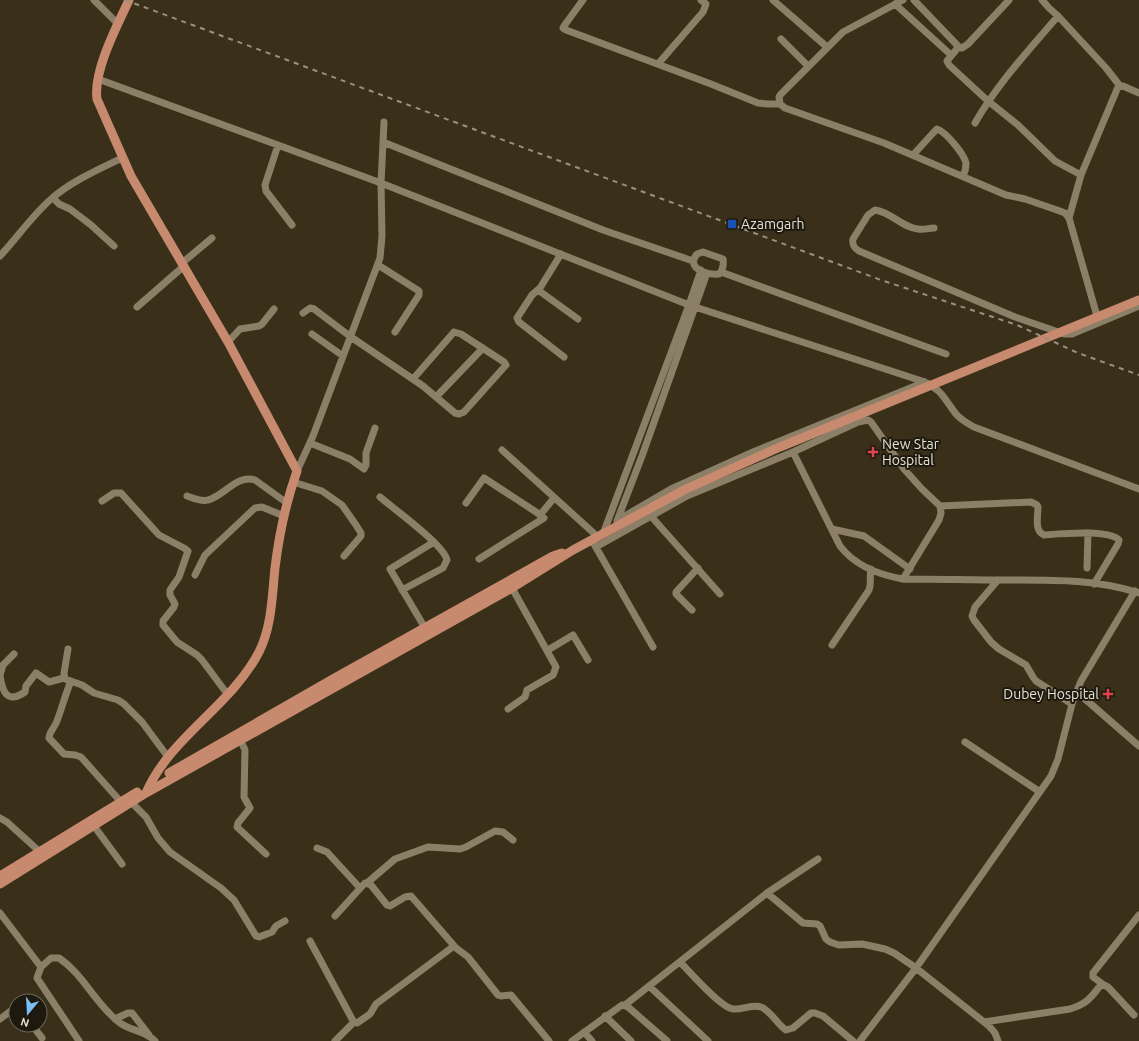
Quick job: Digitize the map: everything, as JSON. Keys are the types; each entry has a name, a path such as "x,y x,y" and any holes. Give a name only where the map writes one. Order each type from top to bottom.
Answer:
{"main road":[{"path":"129,0 106,54 98,79 96,92 97,99 122,158 142,196 228,342 296,471 284,516 278,547 269,616 263,641 252,663 228,695 168,757 150,784 146,793"},
{"path":"0,884 239,736 553,556 597,540 616,524 686,489 780,447 1139,300"},
{"path":"0,876 150,784 512,588 573,550"}],"street":[{"path":"94,0 118,24"},
{"path":"583,0 564,26 566,30 758,103 780,104 785,108 884,143 1006,195 1025,199 1065,213 1069,218 1099,323"},
{"path":"658,64 703,12 706,4 701,0"},
{"path":"773,0 827,47"},
{"path":"780,104 779,97 781,94 843,32 903,0"},
{"path":"914,0 957,44 958,48"},
{"path":"1009,0 968,44 962,48 958,48 947,60 948,63 988,101 1018,125 1055,161 1081,175"},
{"path":"1042,0 1106,68 1120,86 1139,93"},
{"path":"895,4 952,56"},
{"path":"975,122 1001,83 1058,16"},
{"path":"781,39 808,66"},
{"path":"98,79 381,182 692,306 925,382 937,388 956,414 974,427 1139,489"},
{"path":"1069,218 1081,175 1117,89 1120,86"},
{"path":"296,471 310,443 378,265 382,245 381,182 384,122"},
{"path":"913,155 933,133 940,130 945,133 964,158 966,166 963,176"},
{"path":"383,142 603,230 693,261"},
{"path":"278,145 265,185 266,191 292,225"},
{"path":"0,256 40,209 53,198 84,178 122,158"},
{"path":"53,198 59,204 74,211 114,246"},
{"path":"934,228 913,228 883,212 875,210 868,215 852,242 853,246 859,251 1015,317 1064,334 1072,334 1139,306"},
{"path":"137,307 212,238"},
{"path":"721,272 723,270 723,260 717,257 703,252 697,254 693,261 694,266 704,271 713,274 719,274 721,272 946,354"},
{"path":"561,254 538,290 528,300 518,316 518,320 564,358"},
{"path":"378,265 419,291 419,295 395,332"},
{"path":"616,524 642,456 704,271"},
{"path":"538,290 578,319"},
{"path":"597,540 692,306"},
{"path":"303,313 310,308 314,309 351,337 413,379 459,414 464,412 506,365 504,362 459,332 454,332 413,379"},
{"path":"228,342 240,329 259,326 262,324 274,309"},
{"path":"312,334 343,356"},
{"path":"436,397 483,348"},
{"path":"616,524 671,490 753,452 925,382"},
{"path":"597,540 688,496 793,452 858,422 868,420 871,422 904,469 940,506 942,513 903,579"},
{"path":"310,443 350,459 364,468 366,465 366,453 375,428"},
{"path":"502,450 597,540 653,647"},
{"path":"793,452 845,552 855,560 887,576 903,579 1052,580 1094,584 1137,592 1088,668 1072,704 1056,767 916,968 860,1041"},
{"path":"466,503 484,478 544,518 479,559"},
{"path":"187,496 208,500 241,480 249,479 255,480 287,503"},
{"path":"293,482 322,491 343,507 354,521 361,533 361,536 344,556"},
{"path":"102,501 114,492 121,494 159,535 184,548 188,552 179,577 170,590 170,595 175,604 164,620 163,625 177,642 202,660 228,695"},
{"path":"380,497 434,542 446,555 447,560 445,566 402,590"},
{"path":"540,515 554,498"},
{"path":"940,506 1031,502 1037,504 1038,507 1038,529 1041,534 1088,533 1113,535 1119,540 1118,544 1094,584"},
{"path":"195,575 205,555 255,508 262,507 284,516"},
{"path":"650,515 720,594"},
{"path":"832,529 864,536 910,569"},
{"path":"1087,568 1088,533"},
{"path":"425,628 390,569 434,542"},
{"path":"692,610 676,594 676,592 698,568"},
{"path":"832,645 869,590 871,582 871,569"},
{"path":"998,580 975,607 972,616 977,626 994,646 1026,665 1036,681 1072,704"},
{"path":"508,709 525,697 527,690 550,677 554,673 556,667 548,650 512,588"},
{"path":"548,650 573,635 588,660"},
{"path":"68,649 67,680 57,722 49,735 49,738 64,754 81,757 121,802"},
{"path":"14,654 3,665 0,675 2,690 6,695 10,697 25,692 26,686 36,673 49,682 67,680 82,685 94,692 118,700 124,704 142,722 168,757"},
{"path":"1077,692 1139,746"},
{"path":"239,736 245,750 244,797 250,808 238,823 237,827 266,854"},
{"path":"965,742 1040,792"},
{"path":"132,803 146,817 158,838 170,852 221,888 234,900 256,936 272,932 276,926 286,921"},
{"path":"0,818 7,822 40,852"},
{"path":"94,826 122,864"},
{"path":"335,916 365,883 368,883 395,859 428,847 460,849 495,831 503,832 513,840"},
{"path":"317,848 326,852 360,888"},
{"path":"572,1041 605,1016 625,1005 767,893 818,859"},
{"path":"368,883 390,906 405,896 411,896 458,951 468,957 498,995 511,995 549,1041"},
{"path":"767,893 803,923 817,924 820,926 826,939 830,942 839,944 862,944 885,949 894,953 916,968 984,1022 995,1033 998,1041"},
{"path":"0,913 41,967"},
{"path":"1134,1015 1108,987 1093,977 1093,973 1139,915"},
{"path":"310,941 354,1022"},
{"path":"335,1041 354,1022 359,1022 370,1014 376,1004 454,946"},
{"path":"79,1041 38,978 41,967 52,958 56,957 61,959 74,970 115,1019 130,1029 149,1035"},
{"path":"680,962 721,1003 729,1008 738,1009 756,1006 763,1008 786,1030 793,1028 811,1013 819,1013 853,1041"},
{"path":"984,1022 1070,1009 1084,1004 1100,986 1104,985"},
{"path":"649,986 708,1041"},
{"path":"625,1005 664,1040"},
{"path":"115,1019 128,1012 132,1013 155,1041"},
{"path":"605,1016 631,1041"},
{"path":"584,1032 592,1041"},
{"path":"38,1033 42,1038"}],"railway":[{"path":"125,0 881,280 1017,325 1078,353 1139,375"}],"place":[{"name":"Azamgarh","path":"732,224"},
{"name":"New Star Hospital","path":"873,452"},
{"name":"Dubey Hospital","path":"1108,694"}]}
